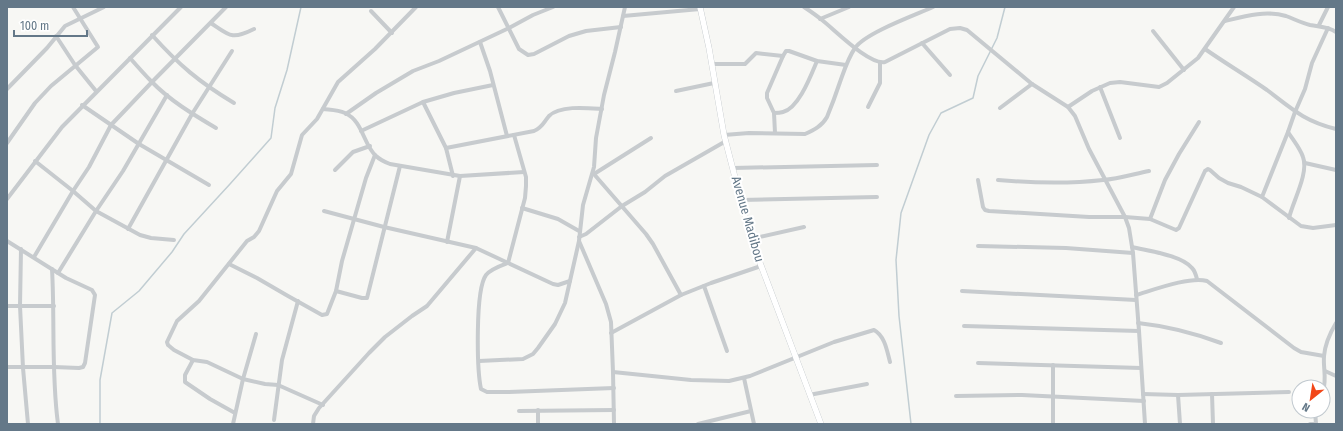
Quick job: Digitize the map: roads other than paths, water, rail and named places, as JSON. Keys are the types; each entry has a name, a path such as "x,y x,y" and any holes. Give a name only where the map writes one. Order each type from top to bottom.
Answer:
{"street":[{"path":"7,144 35,103 60,77 98,47 73,7"},
{"path":"7,90 47,48 65,26 104,7"},
{"path":"7,199 62,126 181,7"},
{"path":"34,257 89,167 111,125 226,7"},
{"path":"323,405 278,385 242,379 207,362 193,360 174,350 168,345 167,342 176,321 199,300 247,241 254,237 260,230 277,191 291,174 302,135 317,119 338,82 360,64 416,7"},
{"path":"498,7 519,49 528,55 534,54 569,36 586,31 621,27"},
{"path":"346,114 376,93 413,71 439,62 533,15 553,7"},
{"path":"479,361 523,359 532,354 550,334 561,314 565,303 579,239 583,205 593,174 596,138 606,84 616,52 625,7"},
{"path":"804,7 855,48 880,63 885,62 950,29 960,28 967,30 974,34 1032,84 1068,107 1074,116 1105,180 1126,217 1129,228 1133,253 1145,424"},
{"path":"820,19 849,7"},
{"path":"579,239 622,206 645,192 665,176 725,138 749,133 805,134 818,127 824,122 846,65 855,48 872,35 933,7"},
{"path":"1068,107 1110,82 1160,87 1167,83 1198,58 1234,7"},
{"path":"1319,25 1328,7"},
{"path":"623,16 700,8"},
{"name":"Avenue Madibou","path":"700,8 725,138 751,239 821,424"},
{"path":"371,11 392,33"},
{"path":"1225,21 1243,16 1267,14 1286,16 1311,25 1319,25 1336,32"},
{"path":"211,23 232,36 242,35 254,29"},
{"path":"1262,197 1305,89 1312,63 1328,28"},
{"path":"1153,31 1184,70"},
{"path":"152,35 174,59 209,88 234,103"},
{"path":"56,36 75,65 96,91"},
{"path":"480,42 490,71 507,136"},
{"path":"922,43 950,75"},
{"path":"1205,50 1266,90 1295,112 1314,122 1336,129"},
{"path":"128,229 192,114 232,51"},
{"path":"775,133 774,113 767,98 767,93 782,56 786,51 817,61 846,65"},
{"path":"711,64 745,64 756,53 782,56"},
{"path":"130,58 152,82 167,95 192,114 216,128"},
{"path":"774,113 783,112 793,106 817,61"},
{"path":"868,107 880,83 880,63"},
{"path":"676,91 714,83"},
{"path":"361,131 423,102 493,84"},
{"path":"1000,108 1032,84"},
{"path":"1100,87 1120,138"},
{"path":"58,273 96,211 123,171 167,95"},
{"path":"423,102 446,148 453,176"},
{"path":"82,105 139,144 209,185"},
{"path":"446,148 539,129 549,116 555,112 573,108 602,109"},
{"path":"323,109 338,111 352,117 375,155 382,161 453,176 524,172"},
{"path":"1150,219 1165,180 1199,122"},
{"path":"1288,132 1305,163 1302,180 1292,204 1289,218"},
{"path":"508,263 526,186 524,172 514,135"},
{"path":"593,174 651,138"},
{"path":"335,170 353,152 370,146"},
{"path":"229,264 324,315 327,314 330,310 336,291 342,261 369,170 375,155"},
{"path":"35,161 96,211 128,229 151,238 174,240"},
{"path":"1305,163 1336,170"},
{"path":"733,168 877,165"},
{"path":"336,291 367,298 400,166"},
{"path":"978,180 983,207 985,210 989,211 1150,219 1178,230 1205,171 1208,169 1228,183 1241,187 1262,197 1301,226 1317,228 1336,225"},
{"path":"998,180 1035,182 1105,180 1149,171"},
{"path":"593,174 633,218 653,244 681,295"},
{"path":"447,242 460,176"},
{"path":"741,200 877,197"},
{"path":"522,208 558,219 579,231"},
{"path":"324,211 384,227 476,248 553,284 558,285 570,280"},
{"path":"751,239 804,227"},
{"path":"579,239 606,304 611,322 614,424"},
{"path":"7,240 80,286 92,290 95,295 85,363 82,367 7,368"},
{"path":"978,246 1066,248 1133,253"},
{"path":"1132,247 1173,257 1182,261 1192,268 1197,279"},
{"path":"313,424 314,416 369,353 385,337 427,306 476,248"},
{"path":"21,249 20,306 23,368 28,424"},
{"path":"508,263 490,271 483,281 479,309 479,361 481,389 487,392 614,388"},
{"path":"611,333 681,295 761,266"},
{"path":"52,269 54,306 54,401 58,424"},
{"path":"962,291 1136,297 1164,287 1197,279 1210,283 1294,348 1302,352 1324,356"},
{"path":"704,286 727,351"},
{"path":"274,420 282,360 298,301"},
{"path":"7,306 54,306"},
{"path":"1138,323 1168,327 1206,337 1221,343"},
{"path":"1325,379 1324,356 1328,340 1336,323"},
{"path":"964,326 1139,331"},
{"path":"613,372 729,381 744,378 854,335 874,330 880,333 890,362"},
{"path":"233,424 242,379 256,334"},
{"path":"193,360 185,375 184,382 210,399 236,413"},
{"path":"978,363 1053,364 1141,368"},
{"path":"1053,364 1053,424"},
{"path":"1325,371 1336,376"},
{"path":"744,378 754,424"},
{"path":"809,395 867,384"},
{"path":"1143,394 1178,395 1288,392"},
{"path":"1212,394 1213,424"},
{"path":"956,396 1022,395 1144,401"},
{"path":"1178,395 1180,424"},
{"path":"538,410 538,424"},
{"path":"519,411 614,410"},
{"path":"698,424 751,411"},
{"path":"1310,424 1316,424"}],"waterway":[{"path":"100,424 100,380 112,313 139,291 172,252 184,234 271,138 275,108 287,70 301,7"},
{"path":"911,424 899,316 896,260 901,213 929,135 941,113 973,98 978,76 997,38 1005,7"}]}
